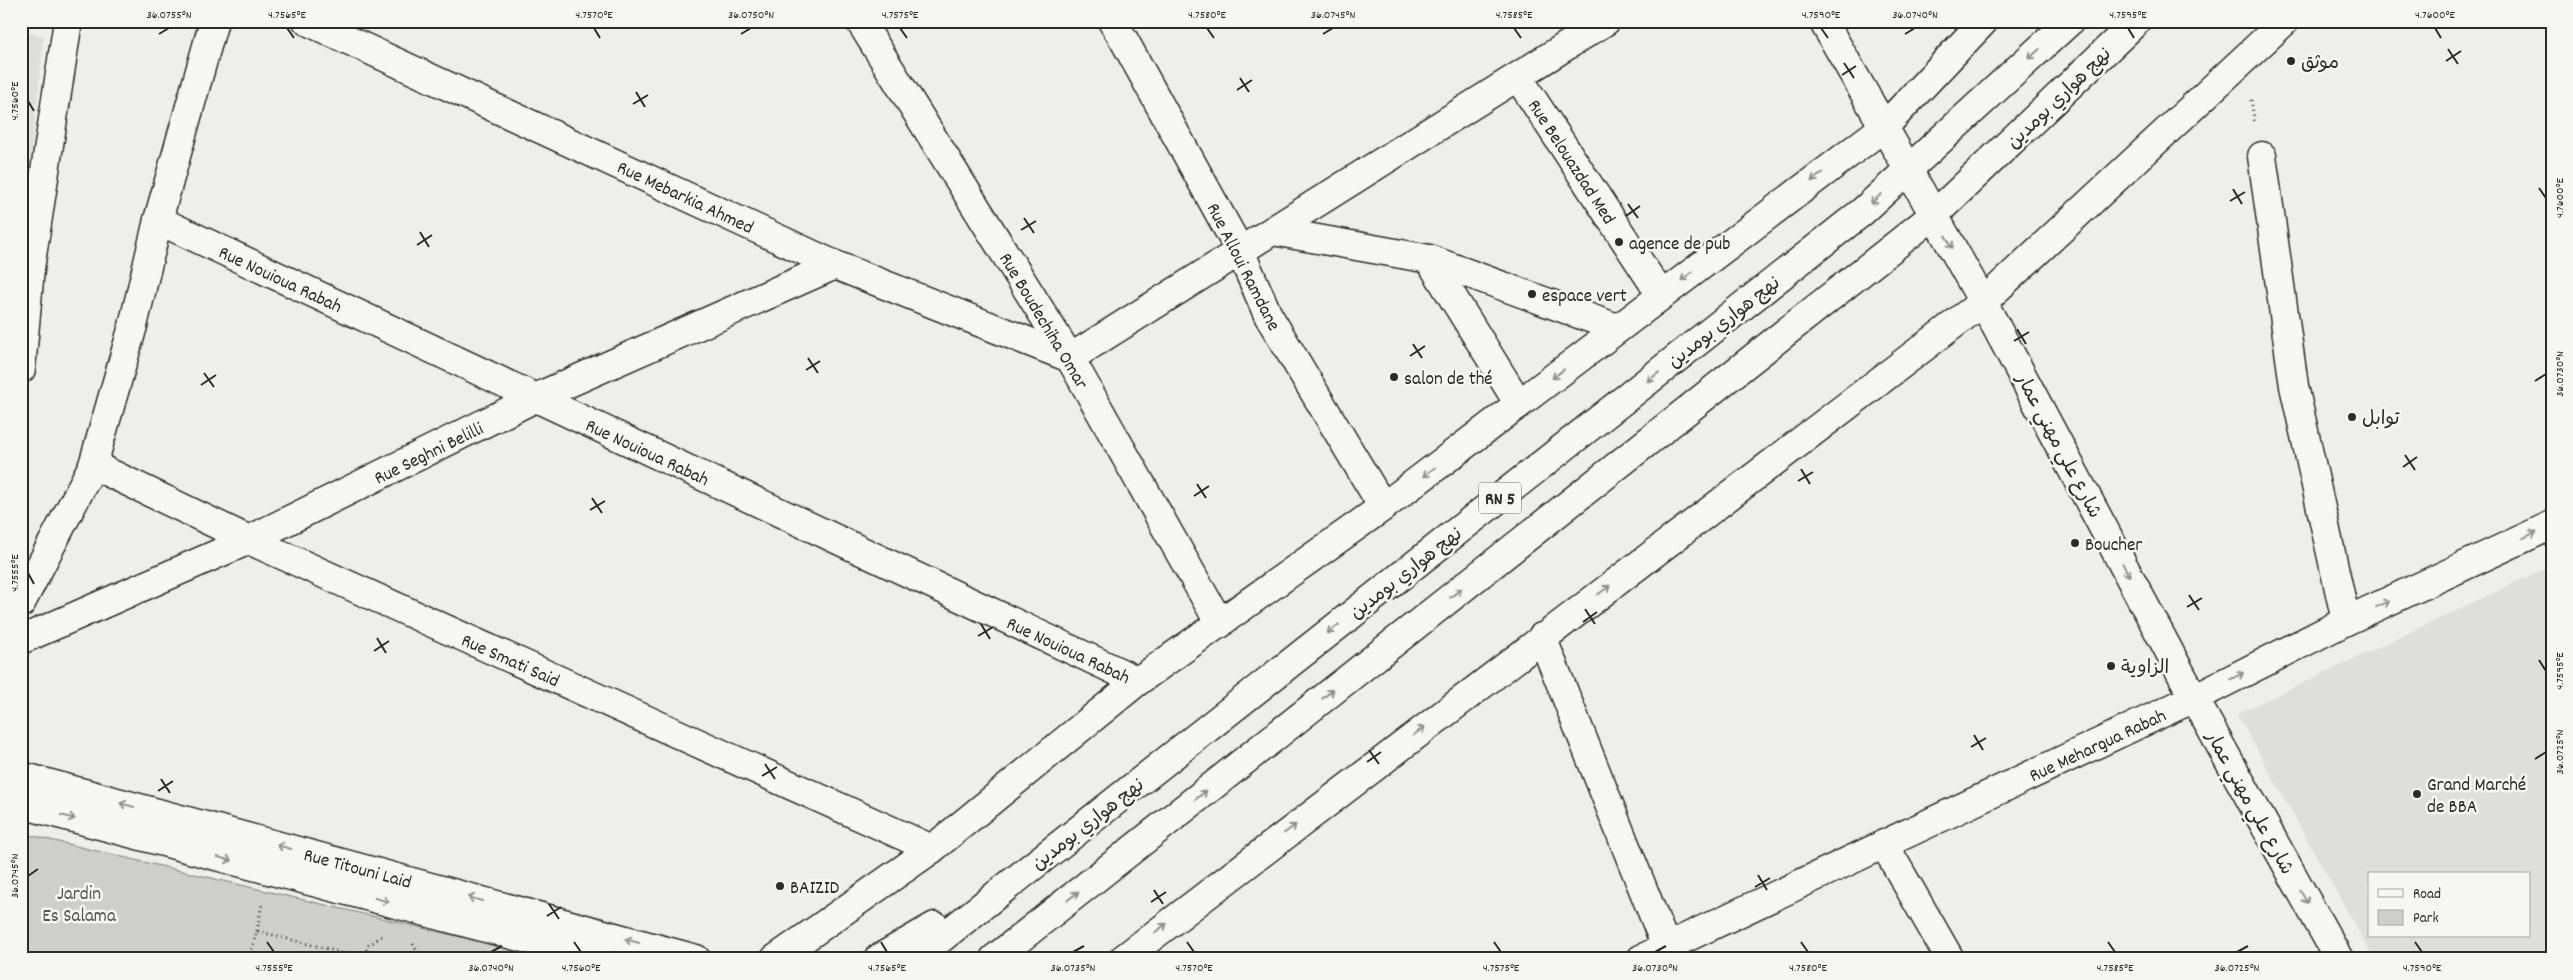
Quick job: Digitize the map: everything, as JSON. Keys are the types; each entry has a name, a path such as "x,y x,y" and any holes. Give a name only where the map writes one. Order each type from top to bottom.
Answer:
{"street":[{"path":"21,369 30,269 68,21"},
{"path":"21,603 93,465 133,326 158,220 214,21"},
{"name":"Rue Mebarkia Ahmed","path":"307,21 835,264 1070,358"},
{"name":"Rue Boudechiha Omar","path":"860,21 1070,358 1220,624"},
{"name":"شارع علي مهني عمار","path":"1824,21 1984,302 2194,698 2339,959"},
{"path":"775,959 932,849 1138,681 1383,507 1884,127 1984,21"},
{"name":"نهج هواري بومدين","path":"916,959 1862,212 2070,21"},
{"name":"نهج هواري بومدين","path":"994,959 1934,215 2137,21"},
{"path":"1123,959 1542,637 1984,302 2286,21"},
{"path":"1070,358 1518,77 1590,25"},
{"name":"Rue Alloui Ramdane","path":"1122,28 1240,251 1268,315 1383,507"},
{"name":"Rue Belouazdad Med","path":"1518,77 1661,296"},
{"path":"2262,156 2294,386 2346,621"},
{"name":"Rue Nouioua Rabah","path":"158,220 1138,681"},
{"path":"1272,231 1429,260 1617,328"},
{"path":"1429,260 1519,404"},
{"name":"Rue Seghni Belilli","path":"21,640 249,540 536,398 835,264"},
{"name":"Rue Smati Said","path":"93,465 249,540 932,849"},
{"name":"Rue Mehargua Rabah","path":"1641,959 1669,953 1884,844 2194,698 2346,621 2552,525"},
{"path":"1542,637 1669,953"},
{"name":"Rue Titouni Laid","path":"21,776 696,959"},
{"name":"Rue Titouni Laid","path":"21,804 602,959"},
{"path":"1884,844 1950,959"},
{"path":"878,959 1012,882"},
{"path":"1009,959 1049,915"}],"path":[{"path":"2243,62 2262,156"},
{"path":"249,959 264,898"},
{"path":"257,931 363,958 369,945 377,938 386,935"},
{"path":"406,938 414,944 421,959"}],"shaded area":[{"path":"21,31 44,36 21,247"},
{"name":"Grand Marché de BBA","path":"2552,565 2552,959 2374,959 2237,714"}],"green space":[{"name":"Jardin Es Salama","path":"21,833 554,959 21,959"}],"place":[{"name":"موثق","path":"2291,61"},
{"name":"agence de pub","path":"1619,242"},
{"name":"espace vert","path":"1532,294"},
{"name":"salon de thé","path":"1394,377"},
{"name":"توابل","path":"2352,417"},
{"name":"Boucher","path":"2075,543"},
{"name":"الزاوية","path":"2111,666"},
{"name":"Grand Marché de BBA","path":"2417,794"},
{"name":"BAIZID","path":"780,886"}]}
